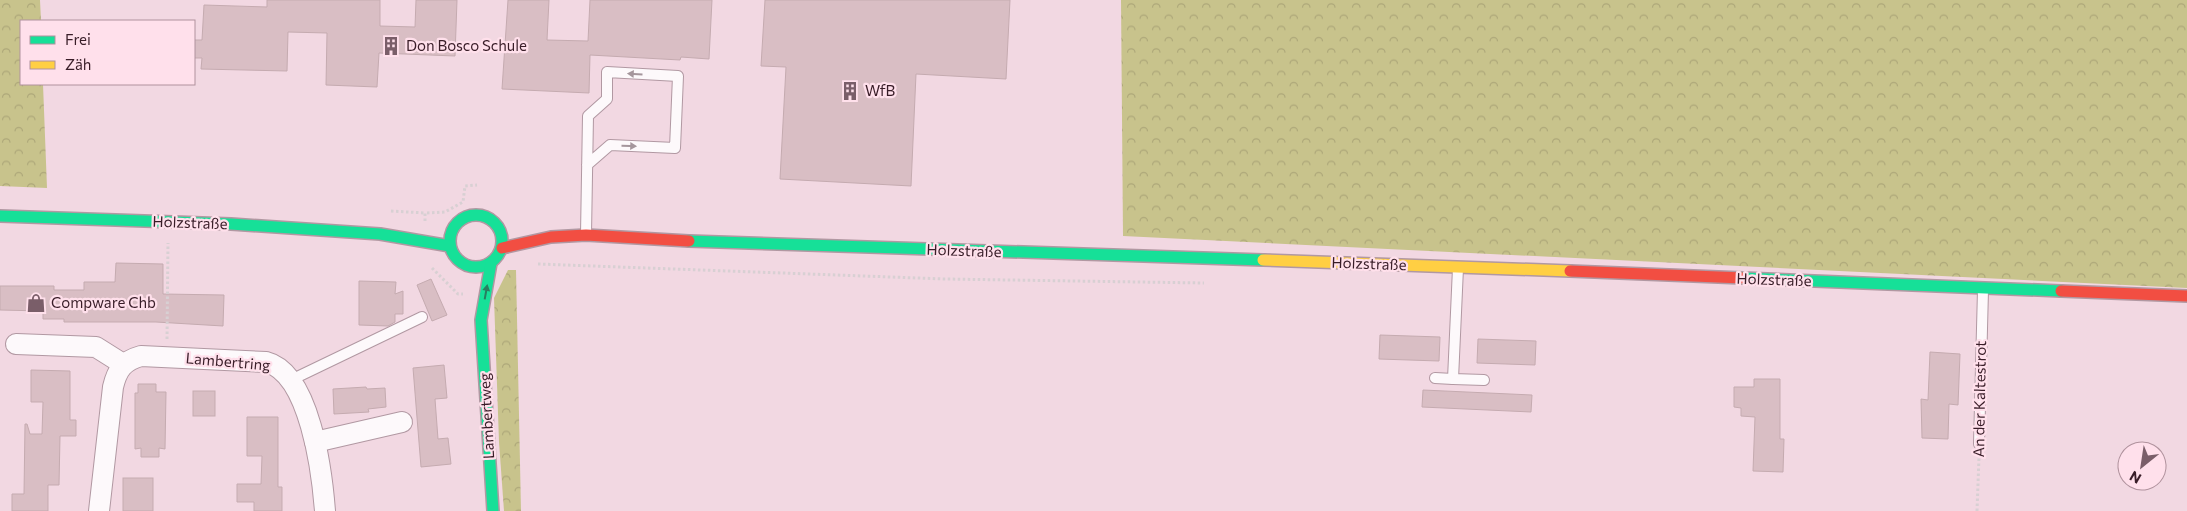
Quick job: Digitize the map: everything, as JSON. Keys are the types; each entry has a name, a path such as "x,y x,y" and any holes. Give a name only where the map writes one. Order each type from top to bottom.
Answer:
{"main road":[{"path":"476,213 487,216 503,227 502,248 492,263 464,269 453,254 448,238 448,228 459,220 476,213"},
{"name":"Holzstraße","path":"0,216 231,224 380,234 450,246"},
{"name":"Holzstraße","path":"380,234 416,229"},
{"name":"Holzstraße","path":"527,229 551,237"},
{"name":"Holzstraße","path":"502,248 551,237 586,235 654,240 1458,267 2187,296"},
{"name":"Lambertweg","path":"492,263 481,320 493,511"},
{"name":"Lambertweg","path":"474,302 481,320"}],"street":[{"path":"16,344 96,347 123,364 117,373 113,387 99,511"},
{"name":"Lambertring","path":"123,364 141,356 276,364 291,380 308,415 315,442 326,511"},
{"path":"315,442 402,422"}],"lane":[{"path":"586,235 587,165 588,116 607,99 607,72 678,76 675,148 610,145 587,165"},
{"path":"1453,378 1458,267"},
{"name":"An der Kaltestrot","path":"1979,444 1983,288"},
{"path":"291,380 422,317"},
{"path":"1435,378 1484,380"}],"path":[{"path":"166,357 169,222"},
{"name":"An der Kaltestrot","path":"1977,511 1979,444"}],"green space":[{"path":"0,0 40,0 41,20 20,20 20,85 43,85 47,188 0,186"},
{"path":"1121,0 2187,0 2187,288 1123,236"},
{"path":"508,270 516,270 521,511 504,511 499,442 494,298"}],"building":[{"name":"Don Bosco Schule","path":"267,0 380,0 380,26 415,27 416,0 457,0 455,56 379,53 377,87 326,85 327,33 288,32 287,71 201,69 202,58 195,58 195,40 202,40 204,5 267,7"},
{"path":"508,0 549,0 547,40 588,41 590,0 712,0 709,59 681,57 680,60 590,55 589,93 502,89"},
{"name":"WfB","path":"765,0 1010,0 1006,79 916,74 911,186 780,179 786,67 761,66"},
{"path":"116,263 163,264 163,294 224,295 223,326 156,322 64,322 64,319 43,319 43,311 0,310 0,286 54,286 54,290 84,290 84,282 115,282"},
{"path":"431,279 447,315 432,321 417,285"},
{"path":"359,281 396,282 395,294 403,291 403,314 395,314 395,322 388,326 359,325"},
{"path":"1380,335 1440,337 1439,361 1379,359"},
{"path":"1478,339 1536,341 1535,365 1477,363"},
{"path":"1930,352 1960,354 1958,405 1949,404 1948,439 1922,438 1921,399 1928,400"},
{"path":"444,365 447,398 435,399 438,439 448,438 451,464 421,467 413,368"},
{"path":"31,370 70,371 70,420 76,420 76,436 60,436 59,485 48,485 48,511 12,511 12,494 24,494 25,424 27,424 30,434 42,434 43,402 31,402"},
{"path":"1754,379 1780,379 1780,439 1784,439 1783,472 1753,471 1755,417 1741,416 1741,408 1734,407 1734,387 1754,387"},
{"path":"138,384 156,384 156,392 166,392 165,449 159,448 159,457 141,457 141,448 135,449 135,393 138,393"},
{"path":"366,387 367,389 385,388 386,407 368,409 369,412 334,414 333,389"},
{"path":"1423,390 1532,395 1531,412 1422,407"},
{"path":"193,391 215,391 215,416 193,416"},
{"path":"247,417 278,417 278,487 282,487 282,511 254,511 254,502 237,502 237,484 261,484 262,456 247,456"},
{"path":"123,478 153,478 153,511 123,511"}],"traffic: fast":[{"path":"471,215 481,215 495,222 502,236 502,241 502,246 495,260 481,267 471,267 461,263 454,256 450,246 450,236 454,226 461,219 471,215"},
{"path":"0,216 231,224 380,234 450,246"},
{"path":"689,241 1263,260"},
{"path":"491,263 481,320 493,511"},
{"path":"1743,278 2061,291"}],"traffic: slow":[{"path":"1263,260 1570,271"}],"traffic: jam":[{"path":"502,248 551,237 586,235 689,241"},
{"path":"1570,271 1743,278"},
{"path":"2061,291 2187,296"}],"place":[{"name":"Don Bosco Schule","path":"391,46"},
{"name":"WfB","path":"850,91"},
{"name":"Compware Chb","path":"36,303"}]}
